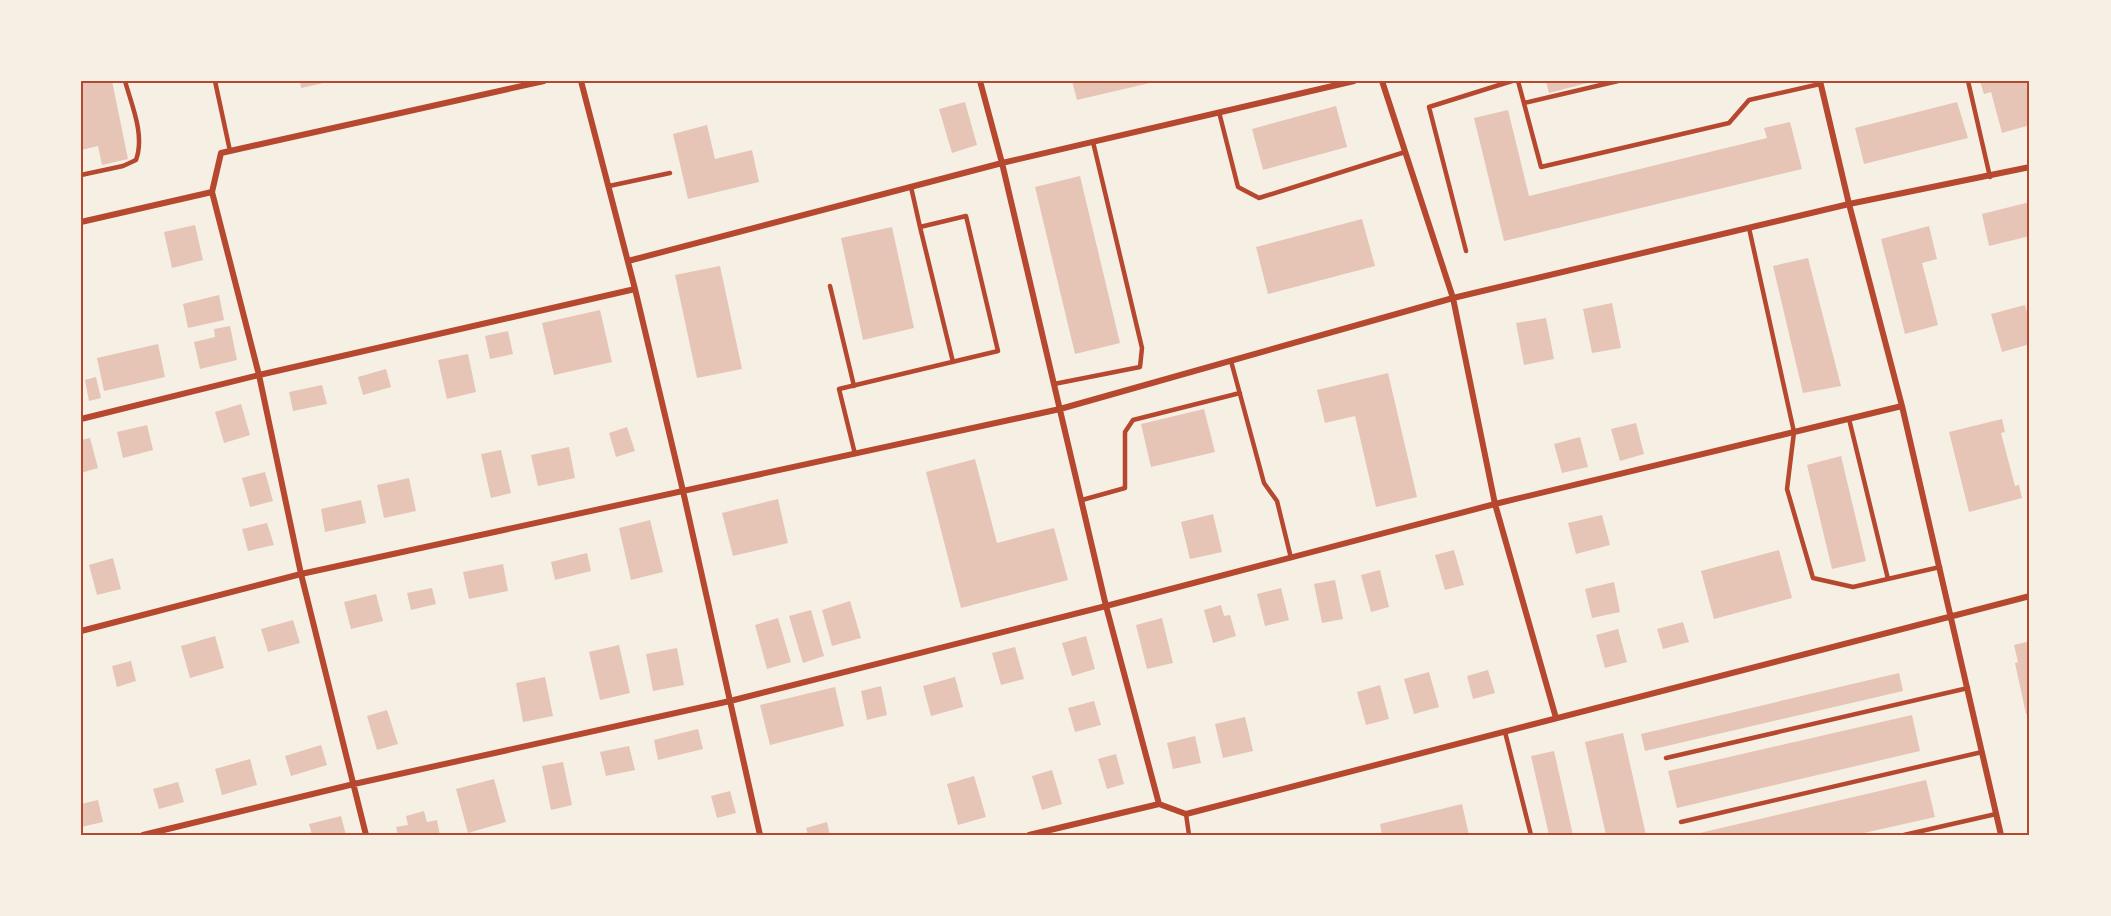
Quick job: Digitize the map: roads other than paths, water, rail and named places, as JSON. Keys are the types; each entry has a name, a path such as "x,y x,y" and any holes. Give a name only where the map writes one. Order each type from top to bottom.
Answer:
{"street":[{"path":"366,835 301,574 259,375 212,192 221,153 544,81"},
{"path":"581,81 635,289 760,835"},
{"path":"980,81 1002,163 1106,606 1159,804"},
{"path":"628,261 1002,163 1354,81"},
{"path":"1382,81 1453,298 1495,504 1556,718"},
{"path":"1820,83 1902,406 2001,835"},
{"path":"81,631 301,574 1060,409 1453,298 1849,204 2030,167"},
{"path":"81,222 212,192"},
{"path":"81,419 259,375 635,289"},
{"path":"143,835 354,784 730,701 1495,504 1902,406"},
{"path":"1029,835 1159,804 1186,814 2030,596"}],"lane":[{"path":"81,175 123,166 136,160 140,148 138,131 125,81"},
{"path":"1466,251 1429,107 1512,81"},
{"path":"1518,81 1541,167 1729,123 1749,100 1820,83"},
{"path":"1524,103 1618,81"},
{"path":"1968,81 1990,177"},
{"path":"214,82 230,151"},
{"path":"1220,112 1238,188 1259,198 1405,152"},
{"path":"1054,384 1140,367 1142,348 1093,142"},
{"path":"609,186 670,173"},
{"path":"911,187 953,362"},
{"path":"855,454 839,389 998,351 966,216 920,227"},
{"path":"1749,228 1794,432 1787,489 1813,578 1853,587 1940,567"},
{"path":"830,286 854,386"},
{"path":"1231,361 1264,483 1277,501 1291,558"},
{"path":"1082,500 1125,488 1125,432 1133,420 1240,393"},
{"path":"1849,419 1888,579"},
{"path":"1666,758 1968,688"},
{"path":"1505,732 1531,835"},
{"path":"1681,822 1982,752"},
{"path":"1186,814 1189,835"},
{"path":"1904,835 1996,814"}]}
